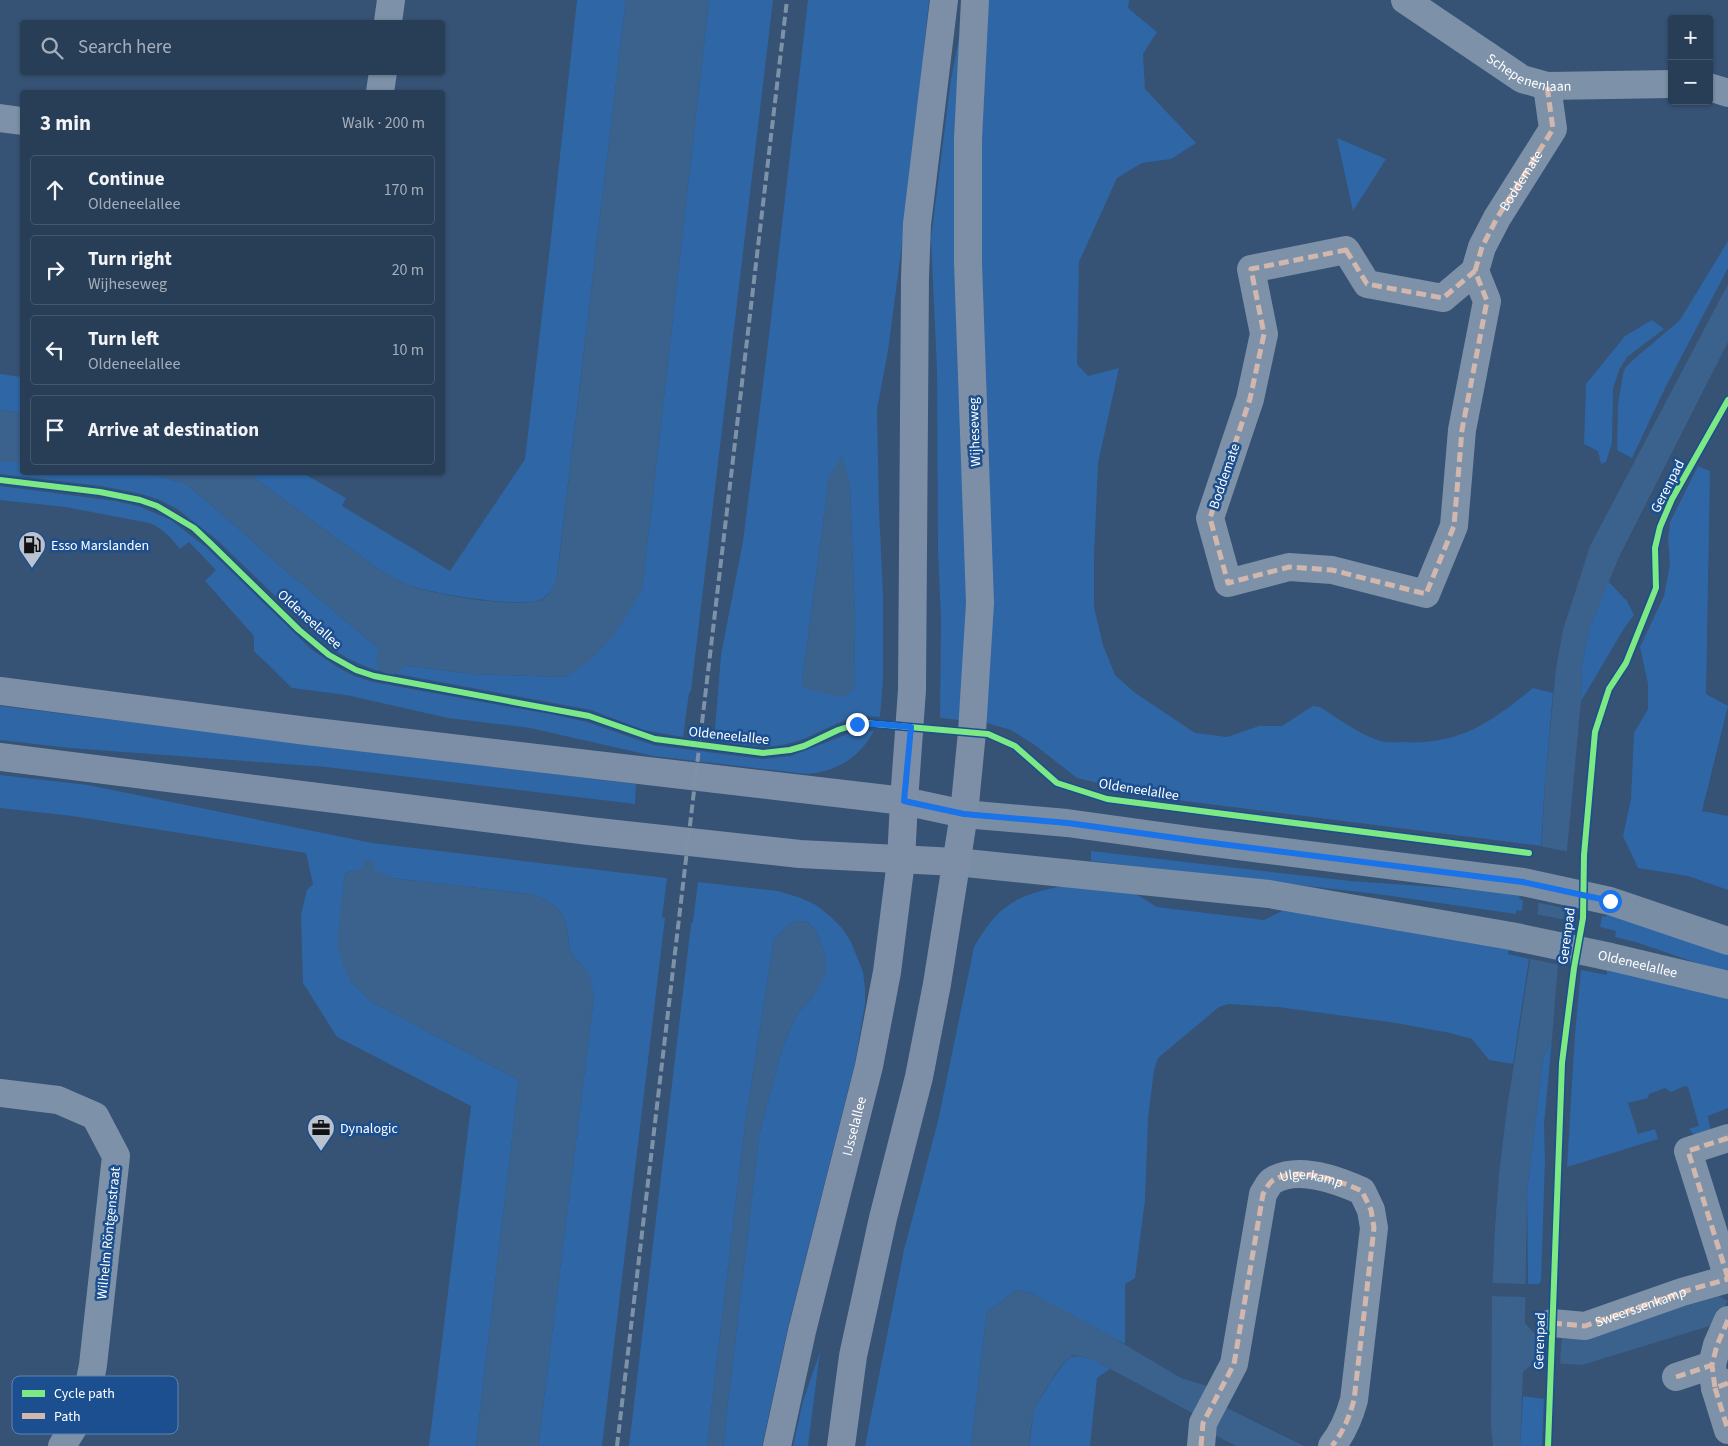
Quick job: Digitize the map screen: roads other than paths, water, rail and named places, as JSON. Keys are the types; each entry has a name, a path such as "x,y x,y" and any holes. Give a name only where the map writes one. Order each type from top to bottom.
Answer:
{"main road":[{"path":"904,801 911,727 912,690 915,268 917,224 944,0"},
{"name":"Wijheseweg","path":"956,862 964,814 972,732 980,603 968,254 968,139 975,0"},
{"path":"0,691 307,731 904,801 964,814 1068,823 1523,882 1610,901 1728,941"},
{"name":"Oldeneelallee","path":"0,757 589,831 800,854 901,861 956,862 1269,894 1511,936 1728,985"},
{"name":"IJsselallee","path":"777,1446 802,1331 869,1066 887,972 901,861 904,801"},
{"path":"841,1446 853,1356 883,1218 919,1077 937,984 956,862"}],"street":[{"path":"388,20 391,0"},
{"name":"Schepenenlaan","path":"1405,0 1522,79 1547,86 1668,84"},
{"path":"380,90 382,75"},
{"name":"Boddemate","path":"1475,271 1488,301 1462,430 1454,526 1426,594 1332,570 1289,566 1228,583 1210,518 1250,399 1264,334 1251,269 1346,250 1366,284 1443,298 1475,271 1482,247 1497,218 1553,129 1547,86"},
{"path":"1713,88 1728,93"},
{"path":"0,118 20,121"},
{"name":"Wilhelm Röntgenstraat","path":"0,1093 58,1100 95,1116 116,1156 91,1376"},
{"name":"Sweerssenkamp","path":"1552,1322 1585,1326 1682,1292 1728,1279 1688,1151 1728,1138"},
{"name":"Ulgerkamp","path":"1202,1435 1234,1364 1263,1194 1271,1182 1288,1174 1319,1176 1362,1191 1371,1210 1374,1228 1354,1400 1348,1421 1332,1446"},
{"path":"1725,1325 1718,1379 1728,1430"},
{"path":"1676,1377 1718,1379"},
{"name":"Wilhelm Röntgenstraat","path":"62,1446 69,1434"}],"railway":[{"path":"617,1446 787,0"}],"place":[{"name":"Esso Marslanden","path":"32,569"},
{"name":"Dynalogic","path":"321,1152"}]}
